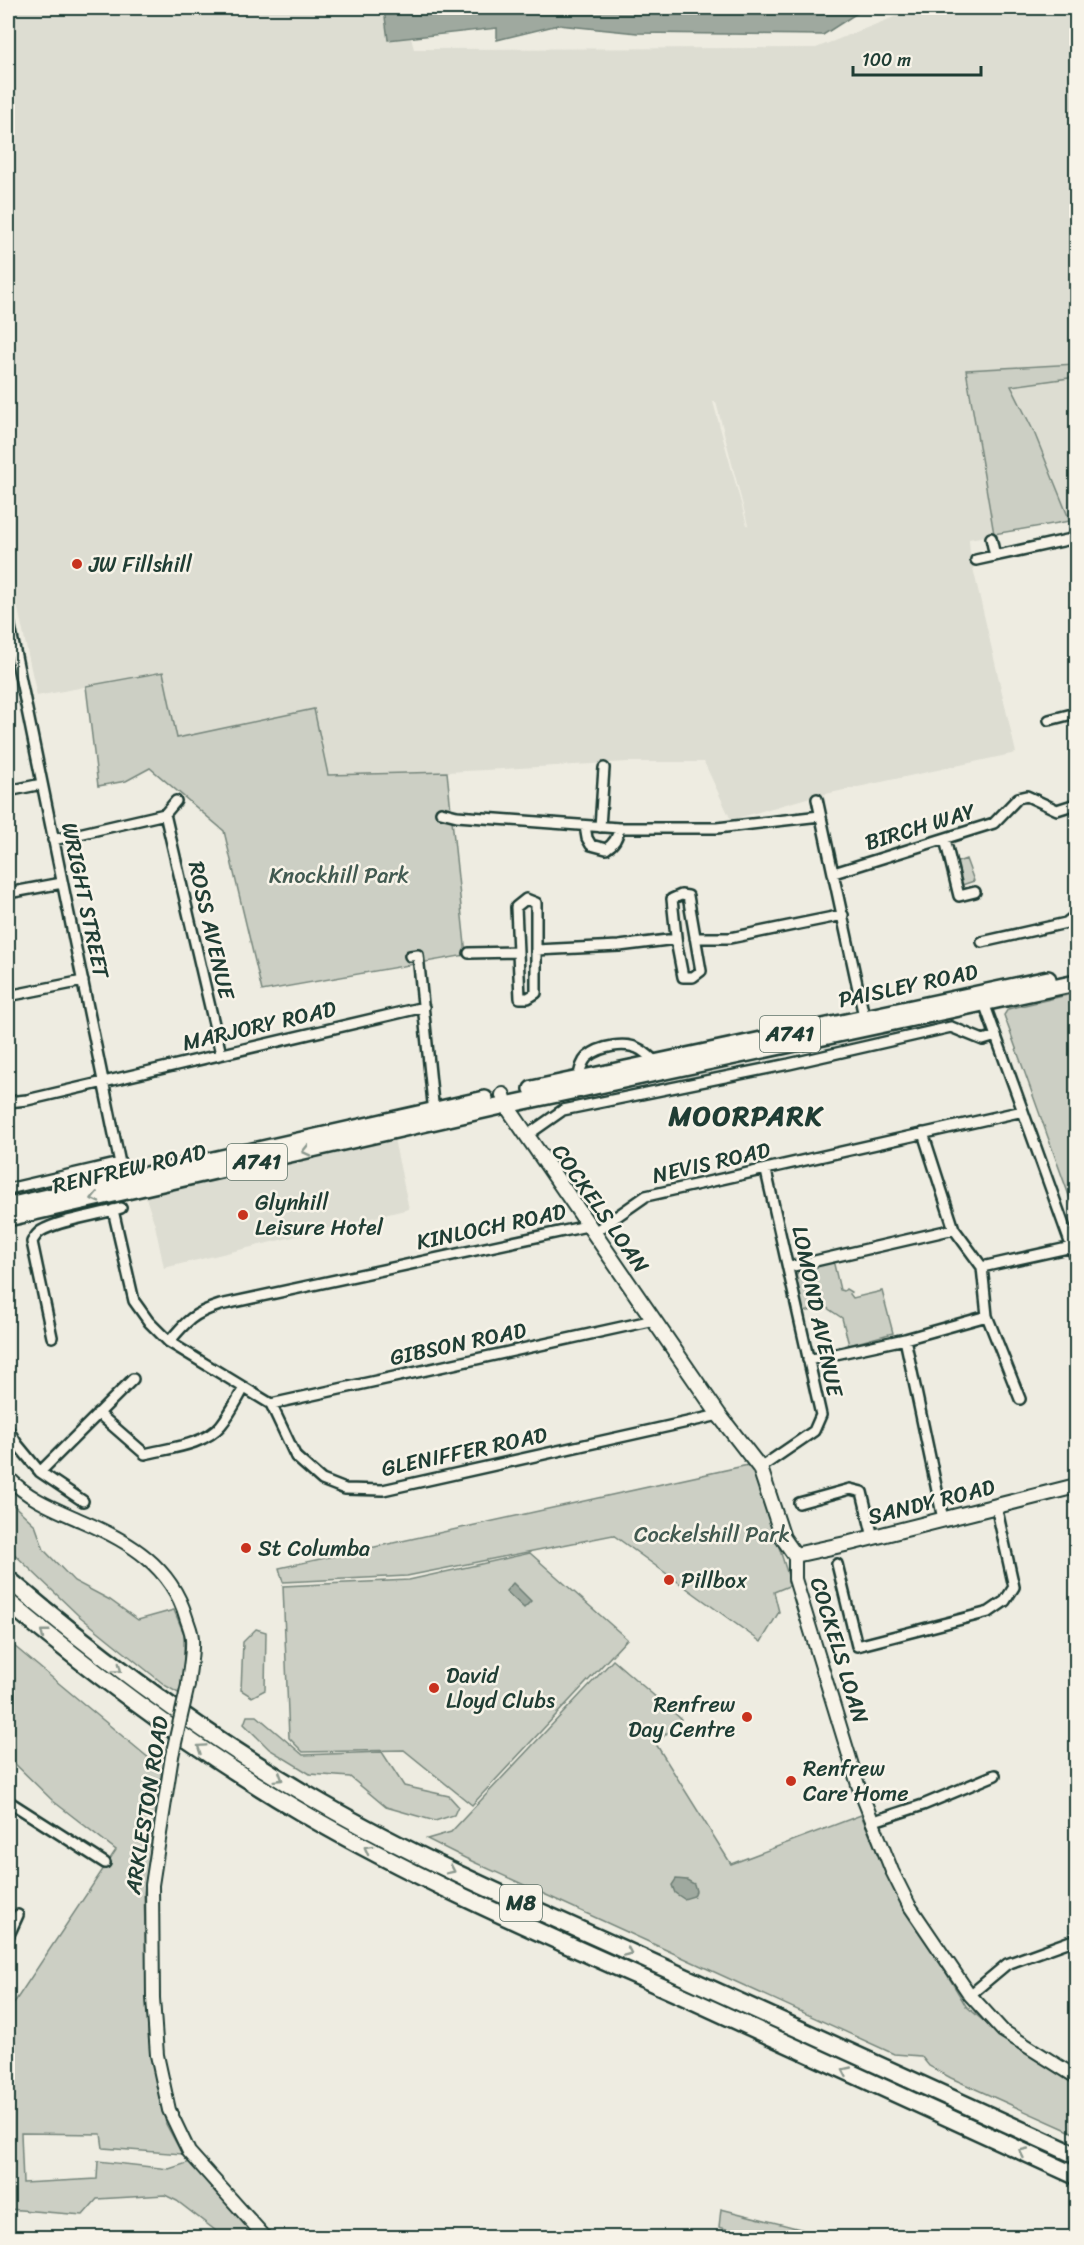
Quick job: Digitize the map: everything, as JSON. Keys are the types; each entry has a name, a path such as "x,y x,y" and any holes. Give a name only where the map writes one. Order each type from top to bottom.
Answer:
{"highway":[{"path":"8,1566 93,1650"},
{"name":"M8","path":"8,1579 93,1650 173,1709 279,1779 364,1827 496,1892 1077,2155"},
{"name":"M8","path":"8,1602 105,1680 186,1739 301,1812 406,1870 1077,2176"}],"main road":[{"name":"PAISLEY ROAD","path":"504,1100 983,998 1077,974"},
{"name":"PAISLEY ROAD","path":"983,998 1077,983"},
{"name":"PAISLEY ROAD","path":"504,1100 578,1079 656,1062 866,1023"},
{"name":"RENFREW ROAD","path":"8,1206 124,1185 504,1100"},
{"name":"COCKELS LOAN","path":"504,1100 590,1229 719,1414 760,1468 783,1538 795,1555"},
{"name":"RENFREW ROAD","path":"8,1218 124,1185"},
{"name":"SANDY ROAD","path":"795,1555 1077,1486"}],"street":[{"path":"991,538 995,555"},
{"path":"976,560 1077,538"},
{"name":"WRIGHT STREET","path":"8,617 124,1185"},
{"path":"1049,720 1077,713"},
{"path":"600,827 604,768"},
{"path":"8,791 42,784"},
{"name":"BIRCH WAY","path":"834,873 994,823 1018,798 1027,796 1057,810 1077,804"},
{"path":"818,799 866,1023"},
{"path":"53,840 165,814 176,801"},
{"path":"441,812 457,816 619,828 717,828 820,816"},
{"name":"ROSS AVENUE","path":"165,814 221,1054"},
{"path":"585,826 587,838 591,845 598,849 611,846 618,837 619,828"},
{"path":"945,839 959,896 975,892"},
{"path":"8,893 62,883"},
{"path":"681,895 688,896 695,937 701,971 693,977 683,977 672,899 681,895"},
{"path":"526,899 536,903 536,950 536,993 528,998 520,998 516,907 526,899"},
{"path":"469,953 619,946 695,937 730,938 843,915"},
{"path":"981,942 1066,923 1077,915"},
{"path":"1066,923 1077,929"},
{"path":"410,956 418,955 434,1116"},
{"path":"8,996 83,981"},
{"path":"983,998 1077,1259"},
{"name":"MARJORY ROAD","path":"8,1102 27,1100 424,1007"},
{"path":"526,1136 563,1110 789,1064 951,1027 983,1040 996,1036"},
{"path":"578,1079 582,1063 587,1057 595,1052 616,1046 640,1049 656,1062"},
{"name":"NEVIS ROAD","path":"590,1229 646,1196 766,1171 1023,1111"},
{"path":"922,1133 954,1229 982,1267 987,1316 1020,1399"},
{"name":"RENFREW ROAD","path":"8,1189 120,1163"},
{"name":"LOMOND AVENUE","path":"760,1468 814,1431 821,1415 766,1171"},
{"path":"52,1337 32,1242 42,1230 117,1209 134,1301 149,1322 169,1342 270,1404"},
{"name":"KINLOCH ROAD","path":"169,1342 187,1320 202,1311 220,1305 590,1229"},
{"path":"789,1267 954,1229"},
{"path":"982,1267 1072,1247"},
{"path":"807,1360 905,1339 987,1316"},
{"name":"GIBSON ROAD","path":"270,1404 654,1320"},
{"path":"905,1339 943,1519"},
{"path":"40,1472 133,1379"},
{"path":"98,1413 145,1454 195,1441 208,1435 220,1426 244,1388"},
{"name":"GLENIFFER ROAD","path":"270,1404 296,1457 322,1480 345,1489 364,1490 383,1490 719,1414"},
{"path":"8,1429 16,1444 40,1472 83,1501"},
{"name":"ARKLESTON ROAD","path":"8,1477 29,1496 106,1531 144,1554 167,1576 184,1610 193,1638 188,1685 172,1756 152,1885 153,1998 157,2055 169,2110 189,2152 266,2238"},
{"path":"799,1503 850,1489 862,1492 873,1537"},
{"path":"837,1564 857,1646 989,1612 1005,1600 1014,1587 996,1506"},
{"name":"COCKELS LOAN","path":"795,1555 795,1579 871,1822 909,1905 970,1995 1003,2031 1077,2077"},
{"path":"871,1822 923,1805 995,1775"},
{"path":"8,1801 105,1863"},
{"path":"8,1936 18,1915"},
{"path":"970,1995 1006,1965 1077,1939"}],"shaded area":[{"path":"8,8 403,8 414,49 816,48 917,8 1076,8 1076,520 969,539 970,555 1016,753 807,798 731,820 704,762 628,762 447,772 328,775 313,710 177,738 163,672 37,696 8,563","holes":["713,402 716,402 748,525"]},
{"path":"865,8 823,35 637,33 558,25 497,40 497,28 388,40 384,9"},
{"path":"394,1139 409,1209 164,1268 155,1225 145,1195"},
{"path":"513,1583 531,1601 524,1608 506,1591"},
{"path":"676,1879 687,1880 694,1884 696,1891 694,1896 684,1899 675,1893 672,1885"}],"green space":[{"path":"1076,364 1076,377 1011,386 1034,432 1070,521 994,534 966,370"},
{"name":"Knockhill Park","path":"163,672 177,738 314,709 328,775 447,772 466,955 262,991 224,831 150,768 126,781 98,786 86,686"},
{"path":"966,859 974,881 962,885 955,863"},
{"path":"1076,993 1076,1215 1004,1015 1008,1009"},
{"path":"833,1260 840,1290 846,1289 851,1292 853,1298 882,1291 893,1333 849,1345 842,1318 827,1308 802,1312 793,1279 802,1266"},
{"name":"Cockelshill Park","path":"753,1464 791,1585 774,1592 779,1612 761,1642 613,1535 407,1576 283,1582 279,1568"},
{"path":"8,1500 35,1525 44,1550 74,1581 110,1600 138,1620 174,1610 184,1634 180,1694 166,1686 78,1615 8,1548"},
{"name":"David Lloyd Clubs","path":"530,1553 627,1639 472,1805 404,1750 303,1752 289,1738 283,1586 409,1580"},
{"path":"256,1629 266,1632 265,1690 252,1697 241,1690 243,1642"},
{"path":"8,1641 162,1769 144,1893 148,2033 166,2124 182,2154 103,2148 101,2134 21,2133 23,2183 97,2179 98,2161 169,2169 190,2162 256,2237 224,2237 177,2201 165,2195 97,2199 83,2215 8,2209 8,2012 116,1850 53,1801 8,1757"},
{"path":"613,1660 681,1719 656,1744 731,1864 861,1815 885,1871 966,2006 1001,2036 1076,2084 1076,2134 951,2078 929,2066 921,2056 894,2054 427,1839 451,1832"},
{"path":"247,1716 257,1716 303,1755 382,1752 404,1786 449,1796 458,1806 454,1815 435,1821 386,1807 350,1777 310,1774 269,1749 244,1724"},
{"path":"721,2209 832,2237 754,2237 719,2227"}],"place":[{"name":"JW Fillshill","path":"77,564"},
{"name":"Glynhill Leisure Hotel","path":"243,1215"},
{"name":"St Columba","path":"246,1548"},
{"name":"Pillbox","path":"669,1580"},
{"name":"David Lloyd Clubs","path":"434,1688"},
{"name":"Renfrew Day Centre","path":"747,1717"},
{"name":"Renfrew Care Home","path":"791,1781"}],"district":[{"name":"MOORPARK","path":"746,1115"}]}
